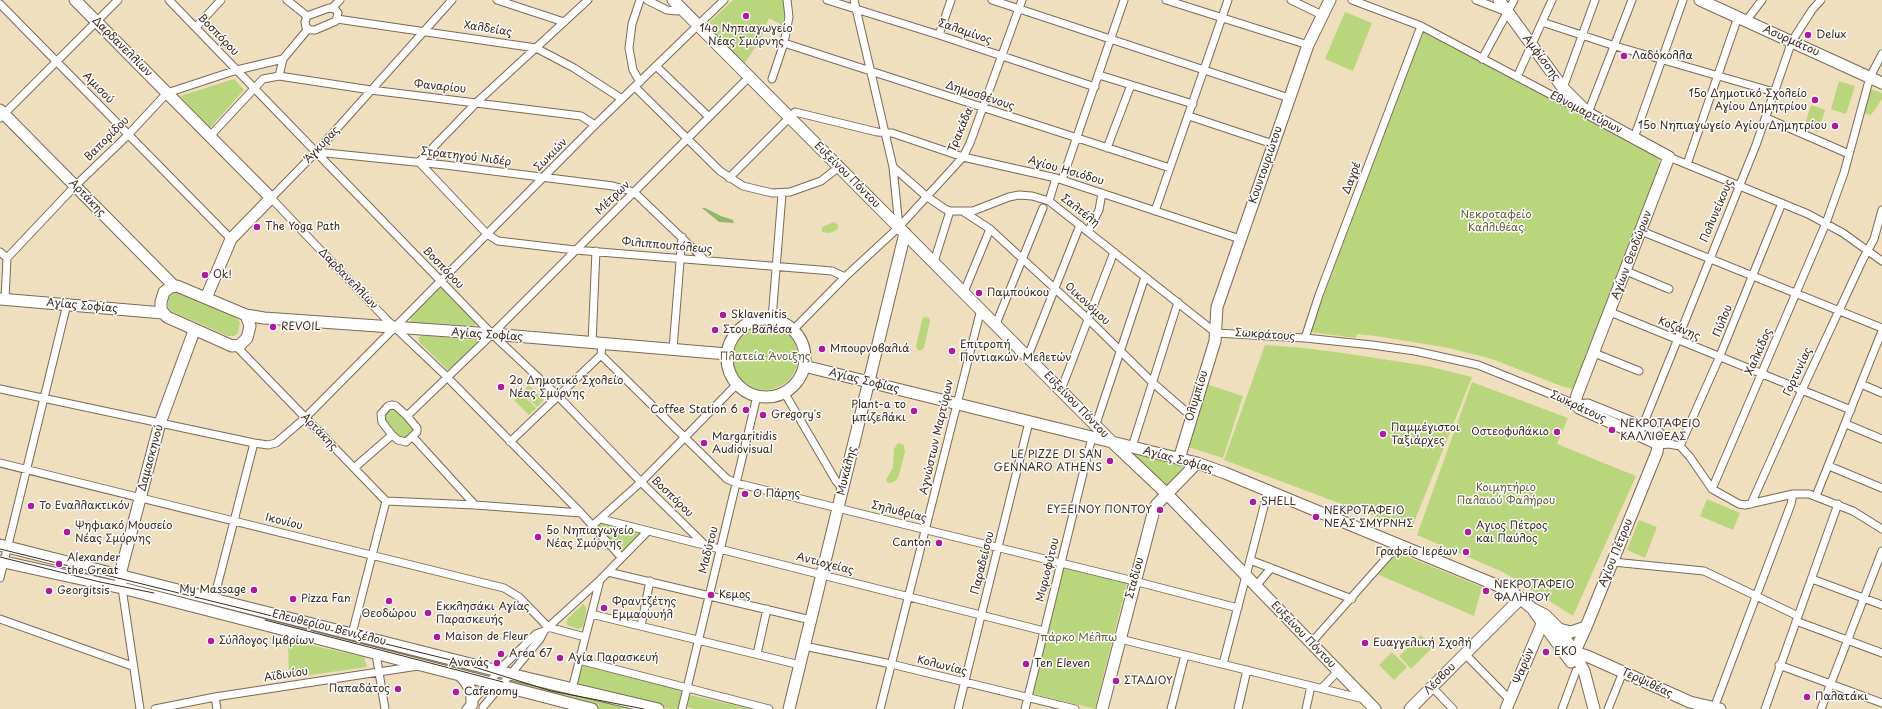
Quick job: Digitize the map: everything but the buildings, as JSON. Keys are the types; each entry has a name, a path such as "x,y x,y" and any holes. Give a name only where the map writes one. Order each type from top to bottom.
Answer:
{"street":[{"name":"Δαρδανελλίων","path":"75,0 271,198 395,327 447,377 581,513 621,557"},
{"path":"1,114 57,62 118,0"},
{"name":"Βοσπόρου","path":"170,0 492,334 558,396 641,482 706,546"},
{"path":"196,27 221,0"},
{"path":"287,0 307,16"},
{"path":"308,29 305,22 307,16 327,8 332,8 340,0"},
{"name":"Άγκυρας","path":"206,298 231,239 316,152 426,31 452,0"},
{"path":"497,0 564,22"},
{"path":"487,234 419,162 477,102 588,0"},
{"path":"640,0 632,24 629,48 633,70 638,84 687,140 729,178 752,189 782,194 800,190 821,181 839,166"},
{"path":"647,0 667,10 677,11 682,9"},
{"name":"Ευξείνου Πόντου","path":"673,0 697,26 839,166 1112,442 1169,492 1246,576 1375,709"},
{"name":"Σωκιών","path":"0,389 254,443 268,445 276,443 305,418 595,125 724,0"},
{"path":"772,79 784,43 788,17 787,0"},
{"name":"Σαλαμίνος","path":"827,0 939,35 1095,87"},
{"path":"854,0 892,166 902,230"},
{"path":"939,35 951,0"},
{"path":"992,0 1289,98"},
{"name":"Τρακάδα","path":"793,330 845,277 902,230 926,196 950,173 963,157 1022,0"},
{"path":"1049,201 1076,138 1112,39 1124,0"},
{"path":"1166,0 1308,45"},
{"path":"1155,210 1189,116 1228,0"},
{"path":"1291,0 1322,15"},
{"name":"Κουντουριώτου","path":"1216,333 1217,307 1240,239 1308,45 1330,0"},
{"name":"Εθνομαρτύρων","path":"1352,0 1420,26 1588,113 1669,157 1782,203 1826,223 1868,250 1882,261"},
{"path":"1476,0 1507,12"},
{"name":"Αμφίσσης","path":"1498,0 1563,88 1588,113"},
{"path":"1482,59 1514,0"},
{"path":"1517,77 1552,0"},
{"path":"1563,88 1595,0"},
{"path":"1588,113 1632,0"},
{"path":"1634,138 1683,0"},
{"name":"Ασυρμάτου","path":"1702,0 1882,83"},
{"path":"1687,164 1718,75 1742,19 1762,0"},
{"name":"Πολυνείκους","path":"1641,430 1709,258 1740,186 1766,118 1792,41 1812,10 1822,0"},
{"name":"Αμισού","path":"0,4 231,239"},
{"path":"308,29 315,30 334,23 337,19 338,13 332,8"},
{"name":"Χαλδείας","path":"337,19 536,48 560,60 622,99"},
{"path":"1542,22 1615,46 1774,92"},
{"name":"Δαγρέ","path":"1305,338 1319,295 1420,26"},
{"path":"210,136 263,79 279,76 283,59 308,29"},
{"name":"Δημοσθένους","path":"784,43 1170,168"},
{"name":"Χαλκίδος","path":"1712,489 1826,223 1849,154 1870,78 1882,54"},
{"name":"Βαπορίδου","path":"6,258 167,93 237,70 283,59"},
{"path":"656,66 709,118"},
{"path":"1099,74 1193,104"},
{"name":"Φαναρίου","path":"279,76 371,90 581,116 595,125"},
{"name":"Μέτρων","path":"407,416 492,334 749,77"},
{"path":"1107,148 1130,84"},
{"name":"Αγίου Ησιόδου","path":"790,117 795,112 877,132 884,132 963,157 1059,179 1240,239"},
{"name":"Αρτάκης","path":"1,114 174,286"},
{"path":"1189,116 1273,144"},
{"path":"729,178 790,117"},
{"path":"1766,118 1849,154"},
{"name":"Στρατηγού Νιδέρ","path":"316,152 419,162 613,186 634,192 705,260"},
{"name":"Αγίων Θεοδώρων","path":"1575,404 1577,395 1669,157"},
{"name":"Σαλτέλη","path":"892,166 926,196 950,211 964,212 985,207 1009,197 1019,195 1032,196 1049,201 1216,333"},
{"path":"1088,232 1099,210 1102,193"},
{"path":"772,319 782,194"},
{"name":"Πύλου","path":"1680,446 1720,358 1782,203"},
{"path":"996,324 1043,208"},
{"name":"Γορτυνίας","path":"1751,504 1839,310 1874,239 1882,210"},
{"path":"934,262 950,211"},
{"name":"Οικονόμου","path":"964,212 990,229 1088,319 1152,382 1191,416"},
{"path":"1028,356 1080,225"},
{"path":"964,292 990,229"},
{"name":"Μυκάλης","path":"789,709 869,382 902,230"},
{"path":"1641,231 1753,275 1882,329 1880,343 1861,384 1816,496"},
{"name":"Φιλιππουπόλεως","path":"487,234 498,241 576,250 832,271 845,277"},
{"path":"673,349 682,237"},
{"path":"510,442 558,396 598,347 596,251"},
{"path":"0,252 6,258 2,299"},
{"path":"1061,390 1114,252"},
{"path":"1626,271 1669,289"},
{"path":"1087,436 1088,428 1120,350 1145,277"},
{"path":"174,286 168,289 163,295 160,306 167,318 228,345 236,346 247,338 250,326 246,315"},
{"name":"Αγίας Σοφίας","path":"174,286 182,287 246,315 264,318 492,334 598,347 673,349 727,354"},
{"name":"Αγίας Σοφίας","path":"2,299 163,313"},
{"path":"1132,447 1178,302"},
{"path":"0,578 4,545 26,470 67,304"},
{"name":"Αγνώστων Μαρτύρων","path":"880,709 981,309"},
{"name":"Κοζάνης","path":"1610,312 1851,410"},
{"path":"772,319 793,330 803,346 804,366 797,381 784,392 772,396 757,396 743,389 737,384 729,368 727,354 731,341 740,329 753,321 772,319"},
{"name":"Δαμασκηνού","path":"122,588 120,575 160,423 194,331"},
{"name":"Σωκράτους","path":"1216,333 1305,338 1415,351 1478,365 1575,404 1578,408 1641,430 1658,445 1669,444 1680,446"},
{"name":"Ολυμπίου","path":"1179,458 1215,341 1216,333"},
{"name":"Αρτάκης","path":"236,346 386,500"},
{"name":"Σηλυβρίας","path":"598,347 685,438 727,479 736,483 998,547 1238,608"},
{"path":"1594,353 1639,371"},
{"name":"Αγίας Σοφίας","path":"804,366 1197,463 1501,587 1521,598 1533,609 1545,615 1559,629 1571,654"},
{"path":"592,526 641,482 737,384"},
{"path":"1861,384 1882,392"},
{"path":"784,392 836,481 843,489"},
{"name":"Μαδύτου","path":"682,709 757,396"},
{"path":"392,405 396,406 407,416 417,428 417,432 406,442 403,442 392,435 381,418 381,414 388,406 392,405"},
{"name":"Παραδείσου","path":"958,709 1029,422"},
{"path":"1846,424 1882,439"},
{"path":"354,468 392,435"},
{"name":"Μυριοφύτου","path":"1025,709 1061,563 1087,436"},
{"path":"413,437 475,505"},
{"path":"216,588 254,443"},
{"name":"Αγίου Πέτρου","path":"1571,654 1586,627 1657,452 1658,445"},
{"path":"1680,446 1690,457 1712,489 1739,504 1751,504 1803,493 1816,496 1853,511 1882,530"},
{"name":"Ικονίου","path":"0,463 504,588 519,597 546,629"},
{"name":"Σταδίου","path":"1102,709 1134,581 1154,510 1157,504 1197,463"},
{"path":"1828,466 1882,488"},
{"path":"1223,664 1268,491"},
{"path":"1718,709 1756,596 1791,504 1793,494"},
{"path":"352,634 386,500 581,513"},
{"path":"1765,709 1838,504"},
{"name":"Αντιοχείας","path":"601,519 1044,631"},
{"path":"469,706 494,685 536,634 546,629 600,580 648,531"},
{"name":"Ελευθερίου Βενιζέλου","path":"4,545 504,673 658,709"},
{"path":"1311,643 1352,599 1398,545"},
{"path":"1821,709 1849,640 1882,551"},
{"path":"1250,560 1352,599"},
{"name":"Ελευθερίου Βενιζέλου","path":"2,562 122,588 587,708"},
{"path":"1613,562 1704,571 1756,596 1797,619 1882,653"},
{"path":"1256,586 1272,568"},
{"path":"608,572 811,620"},
{"path":"1812,578 1882,605"},
{"path":"572,689 600,580"},
{"path":"641,626 650,581"},
{"path":"122,588 132,666 140,709"},
{"name":"Λέσβου","path":"1410,709 1521,598"},
{"path":"757,654 767,609"},
{"name":"Αγίας Σοφίας","path":"1533,609 1542,624 1571,654"},
{"path":"591,614 800,665"},
{"path":"0,619 132,666"},
{"name":"Ψαρών","path":"1508,704 1542,624"},
{"path":"1559,629 1571,632 1586,627"},
{"path":"546,629 585,637"},
{"path":"469,706 484,708 494,685 504,673 540,639 546,629"},
{"path":"1120,639 1365,699"},
{"name":"Κολωνίας","path":"804,646 891,664 1075,709"},
{"path":"376,654 384,709"},
{"path":"1465,654 1508,704"},
{"path":"1571,654 1576,671 1587,685"},
{"path":"1571,654 1584,672 1594,709"},
{"name":"Τερψιθέας","path":"1571,654 1623,672 1689,706 1718,709"},
{"path":"1171,709 1185,655"},
{"path":"579,660 769,709"},
{"name":"Αϊδινίου","path":"155,709 215,697 420,665"},
{"path":"1780,665 1831,686 1882,703"},
{"path":"1238,709 1247,670"},
{"path":"1322,688 1338,671"},
{"path":"1562,709 1576,671"},
{"path":"1608,709 1623,672"},
{"path":"460,675 466,682 472,695 469,706"},
{"path":"1306,709 1311,686"},
{"path":"1432,687 1453,709"},
{"path":"215,697 217,709"}],"green space":[{"path":"733,0 783,0 785,14 782,25 769,18 759,42 744,64 707,25"},
{"path":"1345,12 1372,23 1353,71 1325,59"},
{"name":"Νεκροταφείο Καλλιθέας","path":"1423,32 1657,155 1660,165 1618,279 1591,341 1576,383 1572,389 1492,359 1449,348 1376,336 1357,334 1356,338 1310,332"},
{"path":"234,79 244,90 210,128 180,96"},
{"path":"1839,81 1855,86 1846,114 1831,109"},
{"path":"1870,89 1882,93 1882,99 1871,115 1863,113"},
{"path":"1811,105 1825,110 1818,132 1804,127"},
{"path":"702,208 733,220 734,223 719,222"},
{"path":"834,222 838,225 838,229 830,233 822,232 822,227"},
{"path":"442,285 475,320 475,326 411,322 410,314"},
{"path":"174,293 179,293 233,315 240,322 238,333 234,336 228,336 171,311 168,307 168,302 169,297"},
{"path":"924,317 929,318 930,321 924,348 920,351 916,346"},
{"name":"Πλατεία Άνοιξης","path":"759,324 771,324 783,329 793,339 798,351 796,370 783,385 771,390 759,390 747,385 737,375 732,363 732,351 737,339 747,329"},
{"path":"422,335 482,341 448,370 420,343 418,338"},
{"path":"1265,345 1343,353 1427,366 1472,377 1411,530 1224,460"},
{"name":"Κοιμητήριο Παλαιού Φαλήρου","path":"1472,382 1568,418 1557,444 1636,476 1573,616 1503,572 1417,535"},
{"path":"1203,383 1243,396 1223,458 1185,446"},
{"path":"529,385 544,400 537,407 522,392"},
{"path":"521,393 536,408 529,415 514,400"},
{"path":"392,405 417,428 410,440 398,440 381,414"},
{"path":"898,443 904,445 905,452 898,478 894,482 888,483 886,480 893,467 894,449"},
{"path":"1128,450 1185,465 1168,486"},
{"path":"1707,499 1740,513 1733,530 1700,516"},
{"path":"601,519 648,531 621,557 592,526"},
{"path":"1639,520 1657,527 1645,558 1627,550"},
{"path":"1396,552 1482,587 1474,616 1377,574"},
{"name":"πάρκο Μέλπω","path":"1062,566 1127,583 1095,709 1030,693"},
{"path":"583,604 586,607 586,612 583,627 578,629 567,625 567,619"},
{"path":"1421,635 1433,647 1411,669 1399,656"},
{"path":"288,640 364,657 367,667 289,678"},
{"path":"404,648 477,666 474,679 401,659"},
{"path":"1392,652 1407,667 1394,680 1379,665"},
{"path":"582,665 682,691 679,709 671,709 575,688"},
{"path":"511,677 651,709 596,709 505,686"},
{"path":"690,695 750,709 695,709 687,707"}],"tram line":[{"path":"0,549 455,661 551,691 644,709"},
{"path":"0,557 100,582 154,593"},
{"path":"265,620 503,682"}],"place":[{"name":"14ο Νηπιαγωγείο Νέας Σμύρνης","path":"746,16"},
{"name":"Delux","path":"1808,35"},
{"name":"Λαδόκολλα","path":"1624,56"},
{"name":"15ο Δημοτικό Σχολείο Αγίου Δημητρίου","path":"1815,100"},
{"name":"15ο Νηπιαγωγείο Αγίου Δημητρίου","path":"1835,126"},
{"name":"The Yoga Path","path":"257,227"},
{"name":"Ok!","path":"205,275"},
{"name":"Παμπούκου","path":"979,293"},
{"name":"Sklavenitis","path":"723,315"},
{"name":"REVOIL","path":"273,327"},
{"name":"Στου Βαλέσα","path":"715,330"},
{"name":"Μπουρνοβαλιά","path":"822,349"},
{"name":"Επιτροπή Ποντιακών Μελετών","path":"952,351"},
{"name":"2ο Δημοτικό Σχολείο Νέας Σμύρνης","path":"501,387"},
{"name":"Coffee Station 6","path":"746,410"},
{"name":"Plant-a το μπιζελάκι","path":"914,411"},
{"name":"Gregory's","path":"763,415"},
{"name":"ΝΕΚΡΟΤΑΦΕΙΟ ΚΑΛΛΙΘΕΑΣ","path":"1612,430"},
{"name":"Οστεοφυλάκιο","path":"1557,432"},
{"name":"Παμμέγιστοι Ταξιάρχες","path":"1383,434"},
{"name":"Margaritidis Audiovisual","path":"704,443"},
{"name":"LE PIZZE DI SAN GENNARO ATHENS","path":"1110,461"},
{"name":"Ο Πάρης","path":"745,494"},
{"name":"SHELL","path":"1253,502"},
{"name":"Το Εναλλακτικόν","path":"31,506"},
{"name":"ΕΥΞΕΙΝΟΥ ΠΟΝΤΟΥ","path":"1160,510"},
{"name":"ΝΕΚΡΟΤΑΦΕΙΟ ΝΕΑΣ ΣΜΥΡΝΗΣ","path":"1316,517"},
{"name":"Ψηφιακό Μουσείο Νέας Σμύρνης","path":"67,532"},
{"name":"Αγιος Πέτρος και Παύλος","path":"1468,532"},
{"name":"5ο Νηπιαγωγείο Νέας Σμύρνης","path":"538,537"},
{"name":"Canton","path":"939,543"},
{"name":"Γραφείο Ιερέων","path":"1466,552"},
{"name":"Alexander the Great","path":"59,564"},
{"name":"My Massage","path":"254,590"},
{"name":"Georgitsis","path":"49,591"},
{"name":"ΝΕΚΡΟΤΑΦΕΙΟ ΦΑΛΗΡΟΥ","path":"1486,591"},
{"name":"Κεμος","path":"711,595"},
{"name":"Pizza Fan","path":"293,599"},
{"name":"Θεοδώρου","path":"389,601"},
{"name":"Φραντζέτης Εμμαουυήλ","path":"604,608"},
{"name":"Εκκλησάκι Αγίας Παρασκευής","path":"428,613"},
{"name":"Maison de Fleur","path":"437,637"},
{"name":"Σύλλογος Ιμβρίων","path":"211,641"},
{"name":"Ευαγγελική Σχολή","path":"1365,643"},
{"name":"EKO","path":"1546,652"},
{"name":"Area 67","path":"501,654"},
{"name":"Αγία Παρασκευή","path":"560,658"},
{"name":"Ανανάς","path":"497,663"},
{"name":"Ten Eleven","path":"1026,664"},
{"name":"ΣΤΑΔΙΟΥ","path":"1116,681"},
{"name":"Παπαδάτος","path":"398,689"},
{"name":"Cafenomy","path":"456,692"},
{"name":"Παλατάκι","path":"1807,697"}]}
